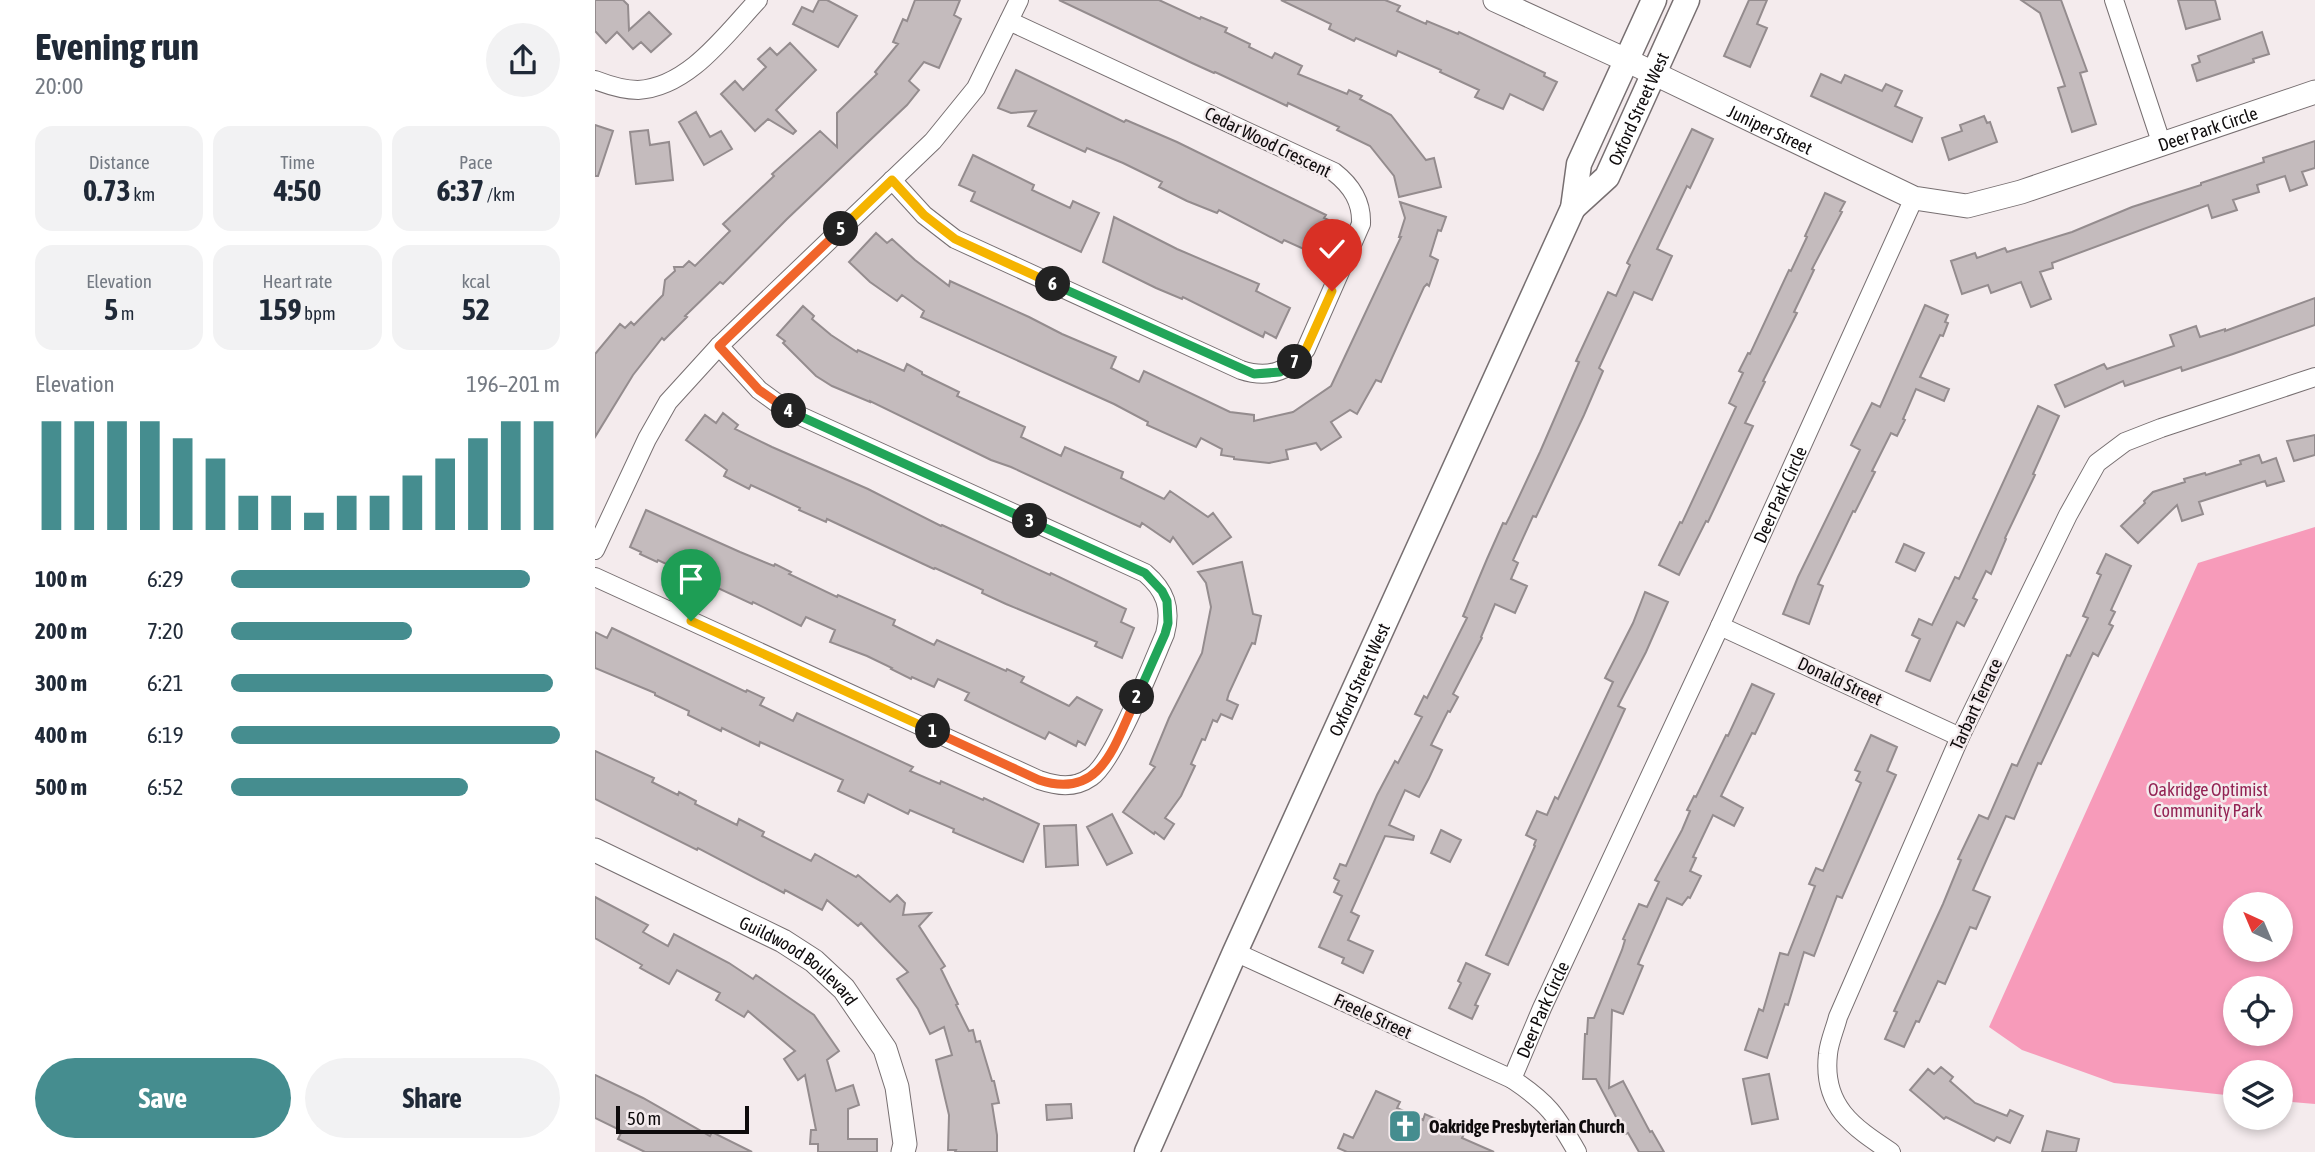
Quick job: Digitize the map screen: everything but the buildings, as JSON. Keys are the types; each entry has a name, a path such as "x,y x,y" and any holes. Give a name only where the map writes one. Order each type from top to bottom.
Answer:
{"main road":[{"name":"Oxford Street West","path":"1147,1152 1573,208 1579,164 1654,0"},
{"name":"Oxford Street West","path":"1573,208 1607,177 1687,0"}],"street":[{"path":"595,80 637,90 664,85 695,65 758,0"},
{"path":"595,550 647,439 668,402 719,346 933,141 976,88 1019,0"},
{"path":"1496,0 1626,60"},
{"path":"2114,0 2162,145"},
{"name":"Cedar Wood Crescent","path":"892,180 924,215 955,239 1241,370 1254,374 1280,372 1299,358 1306,349 1361,224 1360,207 1352,188 1334,172 1009,21"},
{"name":"Juniper Street","path":"1626,60 1914,198"},
{"name":"Deer Park Circle","path":"1577,1152 1558,1117 1537,1096 1512,1079 1542,1008 1720,626 1914,198 1967,205 2021,192 2315,92"},
{"path":"595,577 1039,780 1060,786 1080,783 1100,770 1107,760 1165,634 1168,623 1167,601 1156,582 1145,573 785,409 759,390 719,346"},
{"name":"Tarbart Terrace","path":"1891,1152 1852,1126 1835,1102 1829,1082 1828,1054 1838,1017 1960,737 2068,515 2097,463 2125,442 2315,377"},
{"name":"Donald Street","path":"1720,626 1960,737"},
{"name":"Guildwood Boulevard","path":"595,850 783,941 814,961 845,989 885,1049 897,1087 904,1152"},
{"name":"Freele Street","path":"1235,952 1512,1079"}],"green space":[{"name":"Oakridge Optimist Community Park","path":"2315,527 2315,1104 2293,1102 2293,1060 2223,1060 2223,1095 2114,1083 2022,1050 1989,1027 2198,563"}],"place":[{"name":"Oakridge Presbyterian Church","path":"1405,1126"}],"route":[{"path":"691,621 1039,780 1060,786 1080,783 1100,770 1107,760 1165,634 1169,613 1167,601 1156,582 1145,573 785,409 759,390 719,346 892,180 924,215 955,239 1254,374 1280,372 1299,358 1306,349 1332,291"}]}
